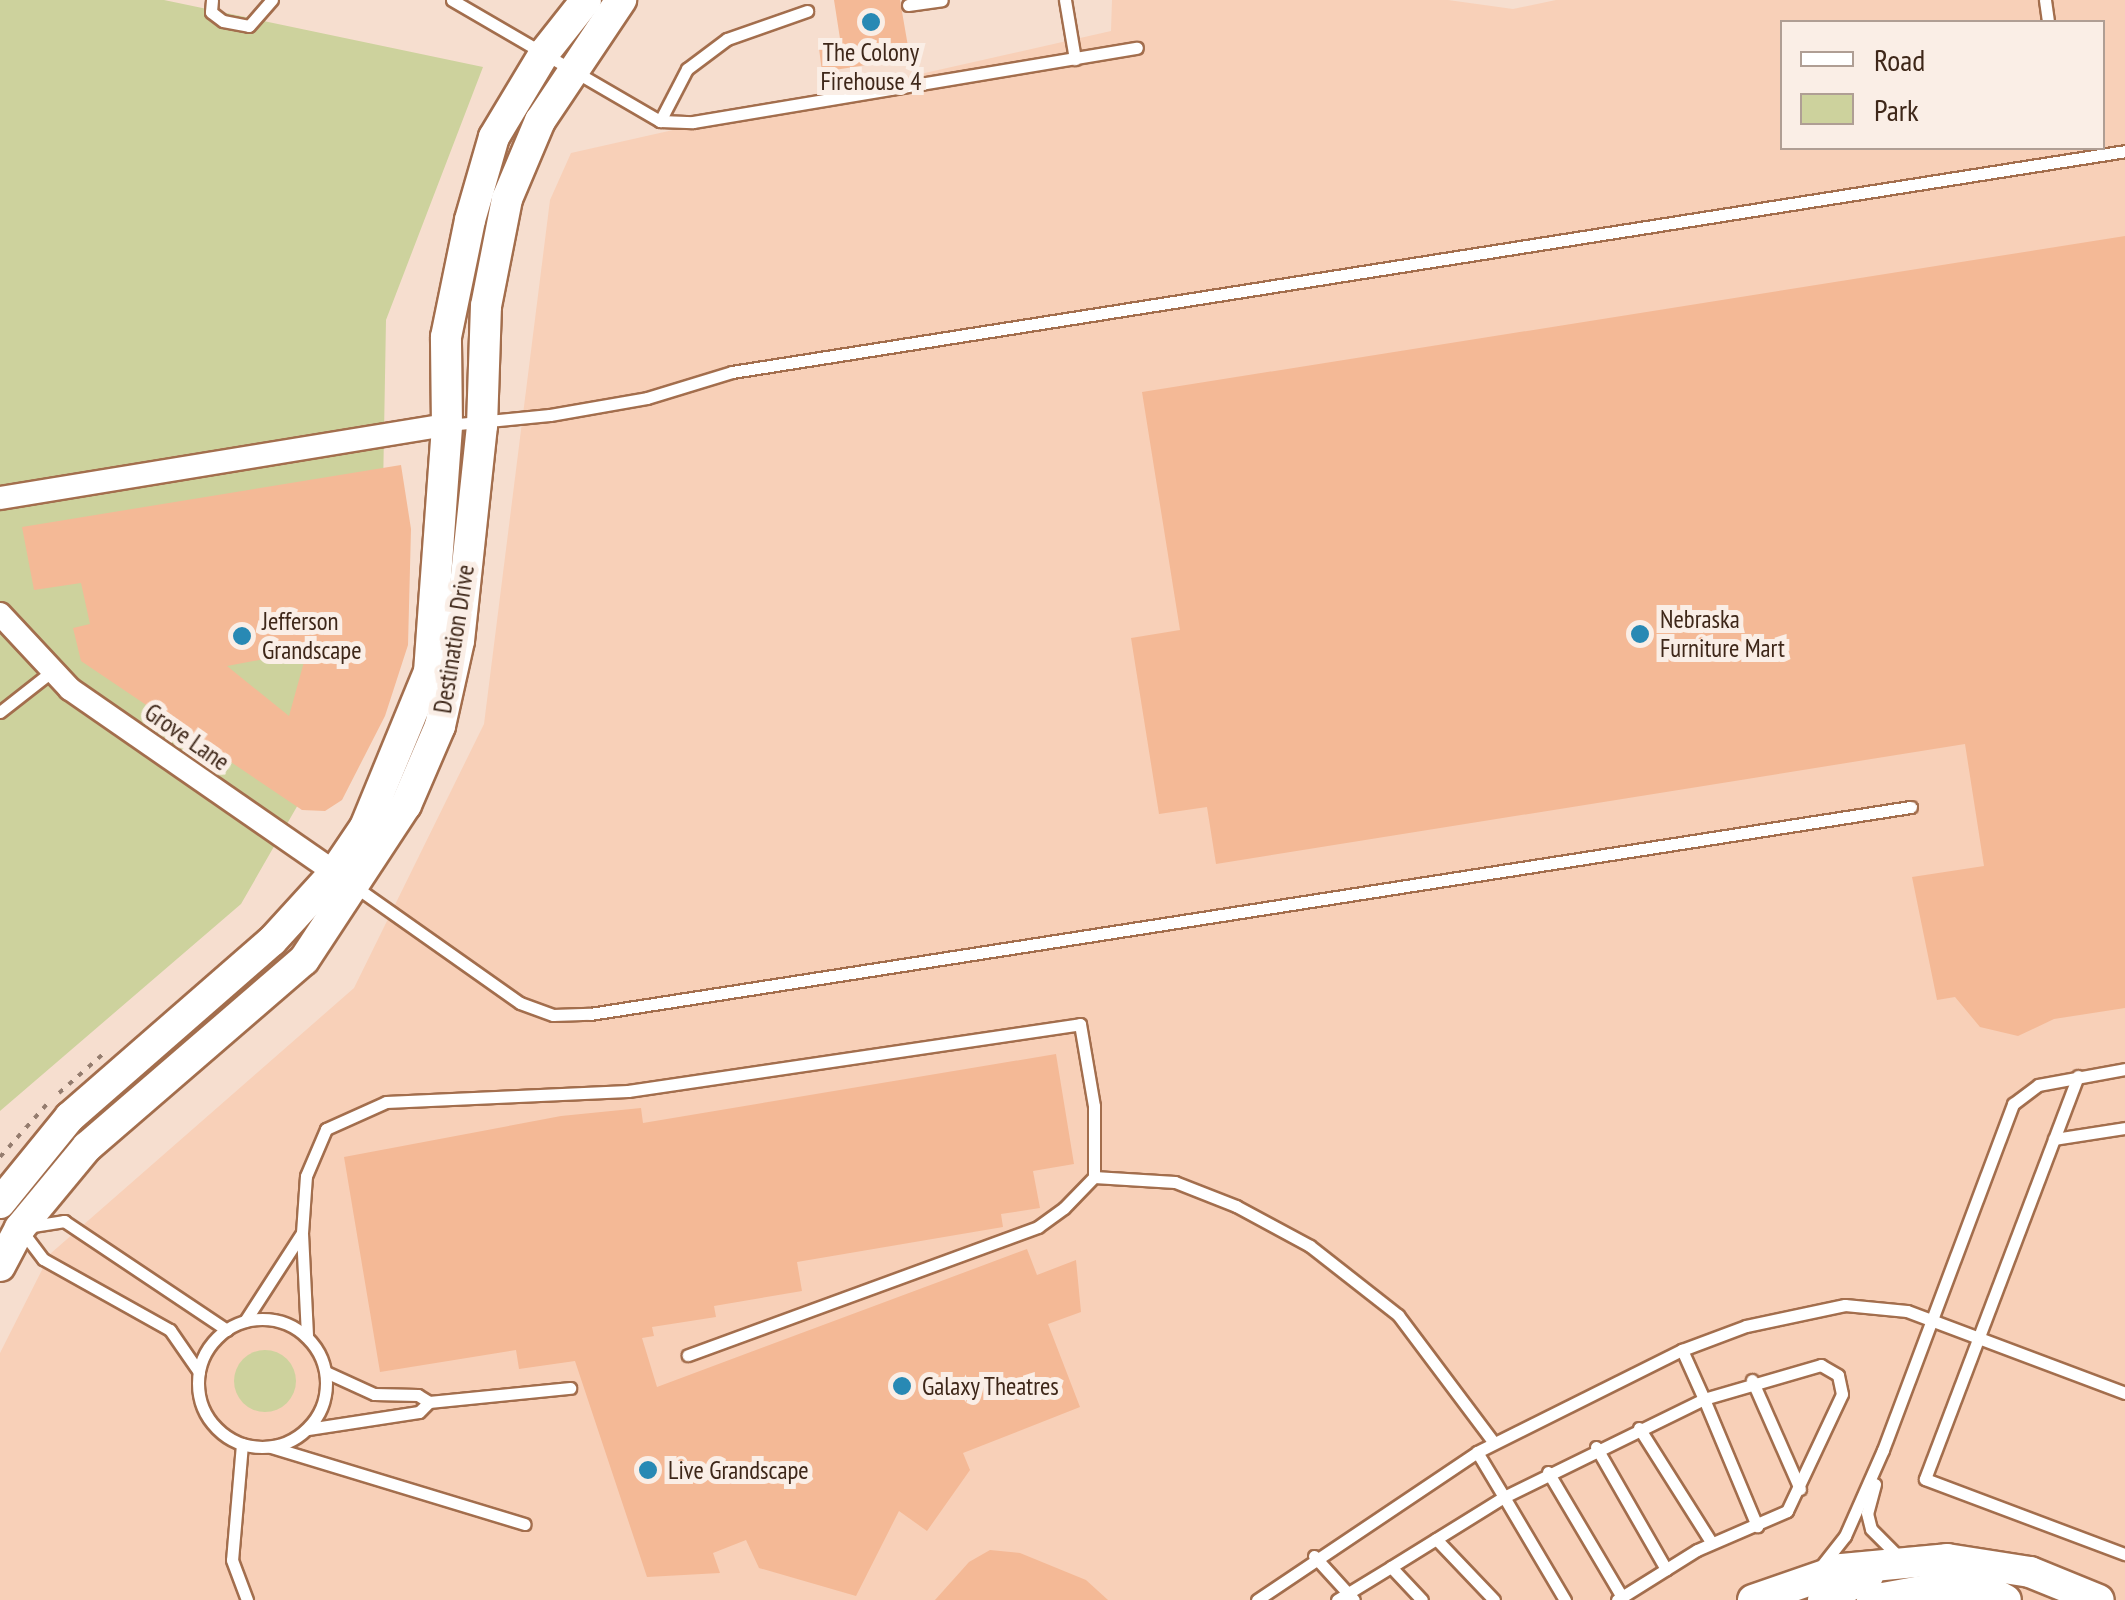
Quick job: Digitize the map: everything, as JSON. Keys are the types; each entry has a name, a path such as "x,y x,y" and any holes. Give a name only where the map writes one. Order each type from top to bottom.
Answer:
{"street":[{"name":"Destination Drive","path":"0,1266 7,1212 304,960 346,880 429,672 448,425 446,337 470,220 494,137 544,52 586,0"},
{"name":"Destination Drive","path":"346,880 406,805 440,726 459,642 482,426 486,306 507,199 540,121 621,0"},
{"path":"0,498 448,425"},
{"name":"Grove Lane","path":"0,614 50,672 346,880"},
{"path":"1753,1600 1814,1590 1909,1562 1977,1559 2099,1600"},
{"path":"1872,1600 1948,1586 2006,1600"}],"lane":[{"path":"212,0 211,12 223,21 249,26 272,0"},
{"path":"452,0 660,121 693,122 1137,48"},
{"path":"908,6 942,0"},
{"path":"1065,0 1075,59"},
{"path":"660,121 687,69 727,39 806,11"},
{"path":"448,425 482,426 647,398 732,372 2125,151"},
{"path":"2,706 50,672"},
{"path":"346,880 520,1003 553,1014 590,1014 1912,808"},
{"path":"570,1388 430,1402 418,1395 374,1394 326,1372 306,1336 302,1233 306,1176 326,1128 386,1102 628,1090 1080,1024 1094,1106 1094,1176"},
{"path":"1814,1590 1844,1536 1883,1450 2013,1104 2038,1085 2125,1069"},
{"path":"2078,1076 1926,1479 2125,1554"},
{"path":"2054,1139 2125,1128"},
{"path":"688,1356 1038,1227 1094,1176 1175,1182 1236,1206 1310,1246 1398,1315 1494,1443"},
{"path":"7,1212 64,1221 227,1330"},
{"path":"7,1212 43,1259 170,1330 199,1372 203,1408 212,1424 242,1444 271,1447 525,1524"},
{"path":"245,1322 302,1233"},
{"path":"1257,1600 1314,1556 1477,1452 1682,1350 1746,1326 1846,1305 1932,1319 2125,1393"},
{"path":"199,1372 227,1330 245,1322 278,1321 306,1336"},
{"path":"1682,1350 1756,1526"},
{"path":"1314,1556 1346,1598 1390,1567 1548,1472 1704,1398 1752,1380 1821,1365 1838,1374 1842,1394 1787,1511 1711,1542 1620,1598 1548,1472"},
{"path":"308,1429 320,1412 326,1372"},
{"path":"1752,1380 1800,1489"},
{"path":"271,1447 308,1429 419,1412 430,1402"},
{"path":"1639,1428 1711,1542"},
{"path":"242,1444 232,1560 247,1600"},
{"path":"1596,1448 1666,1569"},
{"path":"1883,1450 1867,1513 1884,1548 1909,1562"},
{"path":"1477,1452 1564,1600"},
{"path":"1436,1539 1494,1600"},
{"path":"1390,1567 1422,1600"}],"shaded area":[{"path":"1112,0 1448,0 1513,9 1556,0 2125,0 2125,1600 0,1600 0,1353 50,1254 354,988 484,724 550,200 571,153 1111,31"}],"green space":[{"path":"0,0 164,0 483,67 386,320 380,662 241,904 0,1111"},
{"path":"265,1350 287,1359 296,1381 287,1403 265,1412 243,1403 234,1381 243,1359"}],"building":[{"name":"The Colony Firehouse 4","path":"834,0 900,0 910,58 822,72 819,48 841,45"},
{"name":"Nebraska Furniture Mart","path":"2125,236 2125,1008 2054,1019 2018,1036 1980,1027 1955,997 1937,1000 1912,877 1984,866 1965,744 1216,864 1207,807 1159,814 1131,638 1180,630 1142,392"},
{"name":"Jefferson Grandscape","path":"401,465 411,529 408,645 385,716 342,800 325,811 302,810 81,661 73,628 90,624 81,583 34,590 22,527","holes":["307,651 289,716 227,666"]},
{"path":"1056,1054 1074,1164 1033,1171 1040,1208 1001,1214 1003,1227 797,1262 802,1291 714,1306 716,1317 652,1327 654,1336 642,1338 657,1387 1027,1249 1037,1275 1076,1260 1081,1312 1048,1324 1080,1407 963,1453 970,1470 927,1531 899,1511 856,1596 759,1568 746,1540 713,1553 720,1573 647,1577 575,1361 519,1369 516,1350 380,1372 344,1157 561,1116 641,1108 643,1123"},
{"path":"990,1550 1020,1553 1086,1580 1108,1600 935,1600 969,1562"}],"place":[{"name":"The Colony Firehouse 4","path":"871,22"},
{"name":"Nebraska Furniture Mart","path":"1640,634"},
{"name":"Jefferson Grandscape","path":"242,636"},
{"name":"Galaxy Theatres","path":"902,1386"},
{"name":"Live Grandscape","path":"648,1470"}]}
